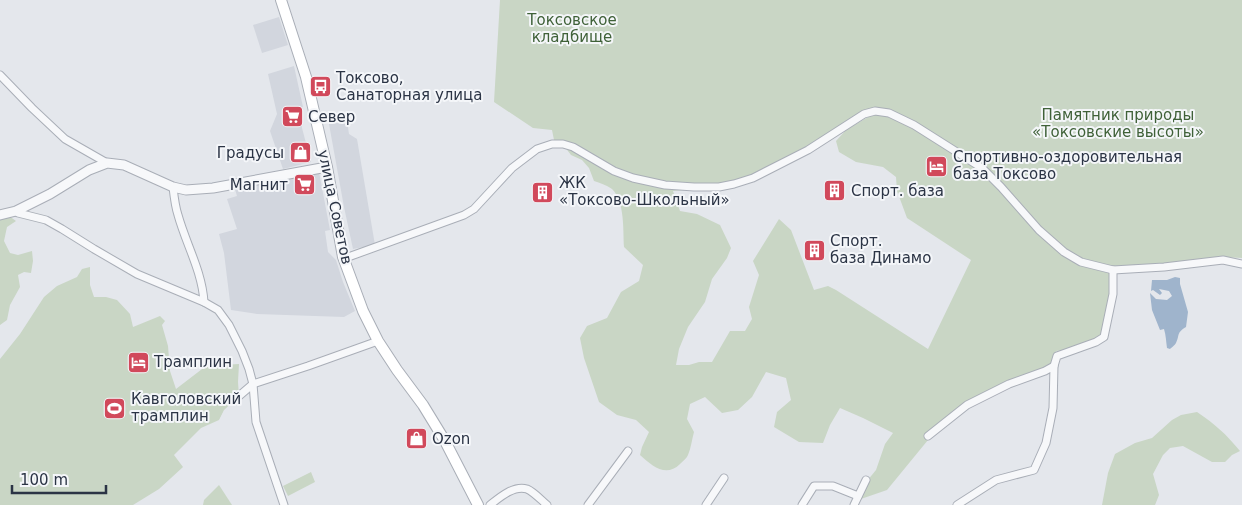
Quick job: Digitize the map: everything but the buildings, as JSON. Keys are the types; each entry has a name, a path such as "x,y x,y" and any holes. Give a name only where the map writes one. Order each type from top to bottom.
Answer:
{"main road":[{"name":"улица Советов","path":"281,0 306,77 343,257 362,311 378,341 432,419 452,452 478,505"}],"street":[{"path":"0,75 64,139 107,163 124,165 172,188 186,190 213,188 326,167"},
{"path":"343,257 351,256 464,216 474,209 512,168 537,149 552,144 563,144 573,147 614,171 633,178 684,187 719,187 734,184 762,173 808,150 864,114 875,112 889,113 914,125 982,168 1038,230 1064,252 1081,262 1113,270 1164,267 1223,260 1242,264"},
{"path":"0,214 16,211 50,194 89,170 107,163"},
{"path":"172,188 177,213 203,290 204,302"},
{"path":"16,211 46,220 137,274 204,302 218,310 229,325 249,369 253,384 256,422 284,505"},
{"path":"957,505 996,480 1034,470 1046,443 1053,408 1054,366 1057,356 1096,342 1104,337 1113,294 1113,270"},
{"path":"238,396 253,384 378,341"},
{"path":"928,436 967,405 1010,384 1054,366"},
{"path":"588,505 628,451"},
{"path":"706,505 724,478"},
{"path":"854,505 866,480"},
{"path":"802,505 814,486 833,486 858,496"},
{"path":"490,505 509,492 519,488 528,490 546,505"}],"shaded area":[{"path":"279,17 288,45 262,53 253,25"},
{"path":"294,66 303,107 300,108 302,128 311,162 283,169 270,131 277,114 268,74"},
{"path":"347,121 349,134 357,139 375,245 353,249 329,124"},
{"path":"319,172 330,230 325,231 328,252 336,260 355,311 344,317 257,314 231,310 224,253 219,234 237,229 227,199 237,196 234,186"}],"green space":[{"path":"500,0 1242,0 1242,258 1207,259 1195,263 1113,267 1111,293 1103,336 1076,348 1056,351 1052,365 966,403 927,436 928,440 887,490 858,500 867,481 876,470 885,444 893,433 840,408 830,425 823,443 799,442 774,427 777,412 791,400 786,378 766,372 752,397 738,410 722,413 705,397 690,404 687,419 694,432 688,455 675,468 670,470 659,469 640,455 649,432 636,420 617,415 599,402 584,358 580,338 587,326 607,318 621,292 639,281 643,265 624,247 619,201 612,189 594,181 589,168 582,160 571,155 564,146 555,145 552,130 533,128 494,102","holes":["863,111 875,113 846,130 836,141 839,152 856,162 883,167 896,177 897,191 907,218 971,260 928,349 836,290 828,286 814,290 791,230 779,219 753,261 759,275 749,307 752,319 745,331 730,331 712,362 676,365 679,349 688,327 705,302 712,279 727,258 731,248 720,225 697,214 680,211 673,191 738,184 793,155"]},
{"path":"9,216 16,221 7,227 4,241 10,253 18,255 32,251 33,261 31,273 24,272 18,275 20,287 10,305 7,320 0,325 0,219"},
{"name":"Кавголовский трамплин","path":"90,267 90,285 94,297 106,297 117,300 130,314 133,327 160,316 165,321 162,325 168,346 170,371 176,389 206,366 239,364 239,396 224,410 219,420 201,428 174,455 183,467 159,489 133,505 0,505 0,359 20,334 44,297 57,286 77,277 82,269"},
{"path":"1197,412 1230,439 1240,451 1232,455 1225,462 1212,462 1183,446 1170,448 1163,455 1153,474 1159,495 1155,505 1102,505 1108,473 1115,454 1135,443 1152,438 1172,420 1181,415"},
{"path":"311,472 315,482 288,496 283,486"},
{"path":"219,485 232,505 203,505 204,500"}],"water":[{"path":"1175,277 1180,278 1188,312 1186,327 1179,333 1176,343 1170,349 1167,348 1164,329 1160,330 1152,310 1150,293 1156,299 1167,300 1172,296 1169,291 1159,289 1162,293 1160,295 1153,290 1151,291 1152,280 1167,280"}],"place":[{"name":"Токсово, Санаторная улица","path":"320,87"},
{"name":"Север","path":"292,117"},
{"name":"Градусы","path":"300,153"},
{"name":"Спортивно-оздоровительная база Токсово","path":"937,166"},
{"name":"Магнит","path":"304,185"},
{"name":"Спорт. база","path":"835,191"},
{"name":"ЖК «Токсово-Школьный»","path":"543,192"},
{"name":"Спорт. база Динамо","path":"814,250"},
{"name":"Трамплин","path":"138,362"},
{"name":"Кавголовский трамплин","path":"115,408"},
{"name":"Ozon","path":"416,439"}],"park label":[{"name":"Токсовское кладбище","path":"572,28"},
{"name":"Памятник природы «Токсовские высоты»","path":"1118,124"}]}
